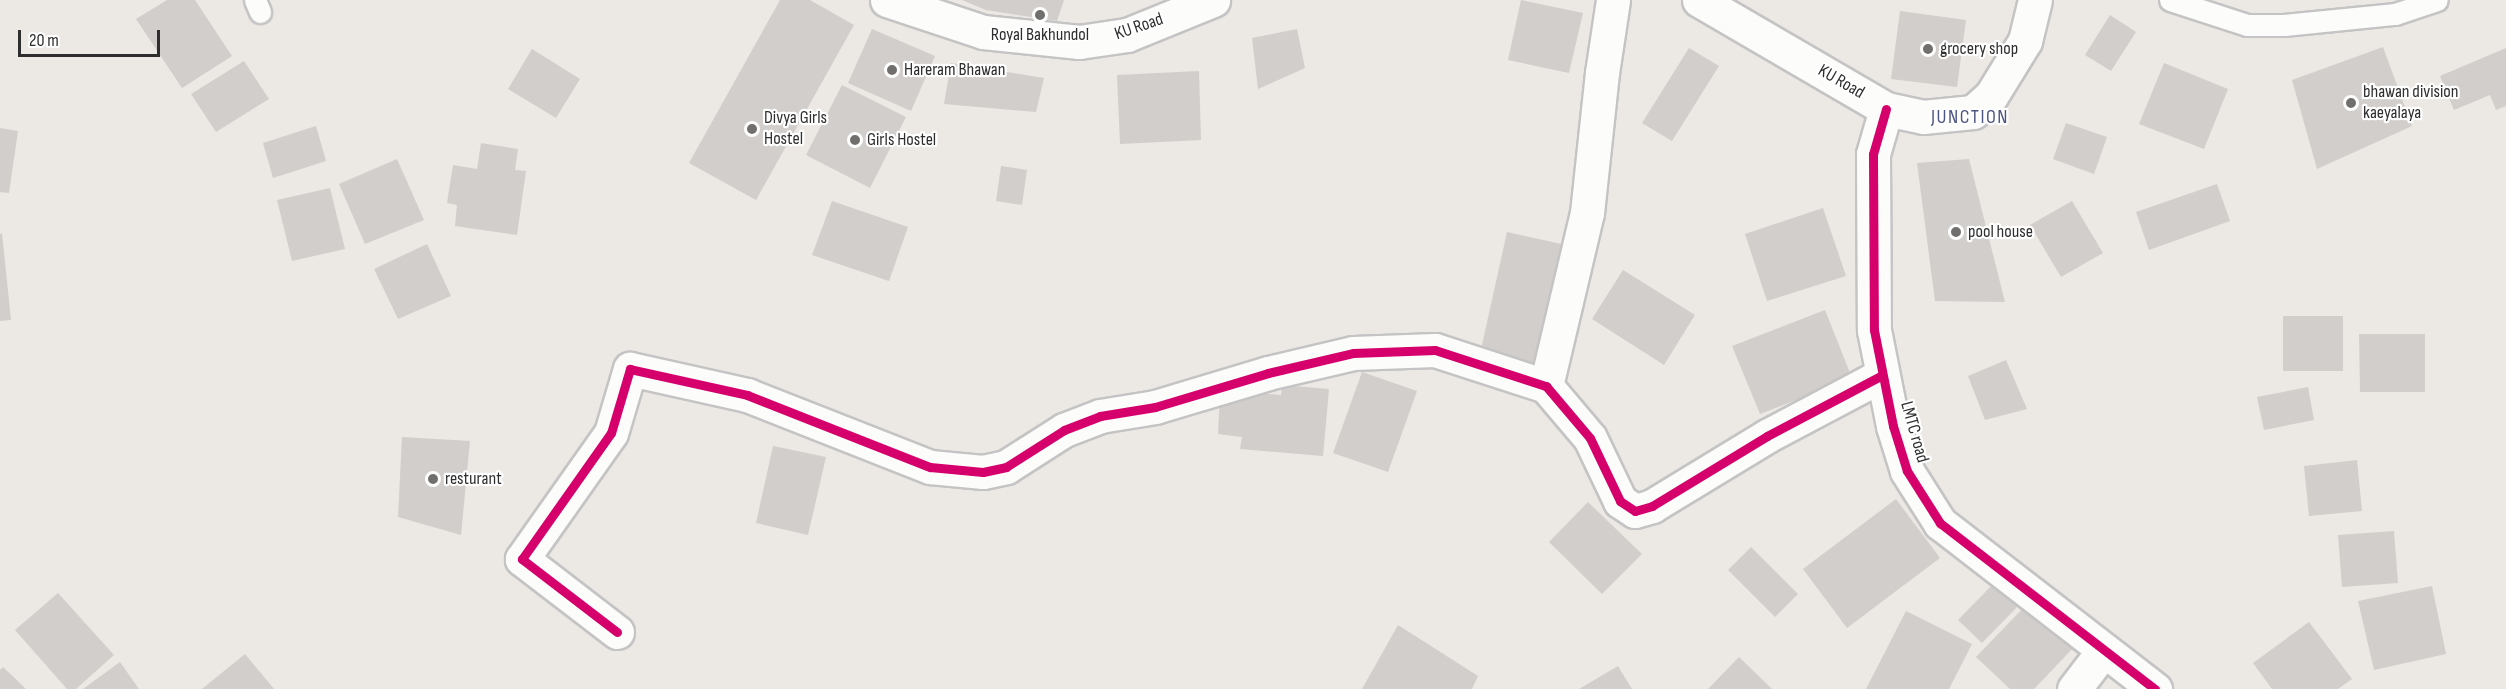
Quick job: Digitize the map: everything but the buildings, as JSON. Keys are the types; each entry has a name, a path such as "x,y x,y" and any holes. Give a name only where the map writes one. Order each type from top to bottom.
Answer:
{"street":[{"name":"KU Road","path":"887,0 982,32 1038,40 1079,42 1126,35 1213,0"},
{"path":"1546,386 1587,213 1602,73 1613,0"},
{"name":"KU Road","path":"1699,0 1886,109 1923,117 1973,112 1991,96 2025,41 2036,0"},
{"name":"LMTC road","path":"1886,109 1873,154 1874,330 1893,426 1907,471 1940,523 2155,689"},
{"path":"617,632 522,559 611,433 630,369 747,395 930,467 983,472 1006,467 1064,430 1100,416 1155,406 1268,373 1353,353 1435,350 1546,386 1590,438 1620,501 1635,511 1652,506 1767,436 1882,375"},
{"path":"2074,689 2104,650"}],"lane":[{"path":"2170,0 2247,25 2284,26 2395,14 2437,0"}],"cycle path":[{"path":"1886,109 1873,154 1874,330 1893,426 1907,471 1940,523 2155,689"},
{"path":"617,632 522,559 611,433 630,369 747,395 930,467 983,472 1006,467 1064,430 1100,416 1155,407 1268,373 1353,353 1435,350 1546,386 1590,438 1620,501 1635,511 1652,506 1767,436 1882,375"}],"place":[{"name":"Royal Bakhundol","path":"1040,15"},
{"name":"grocery shop","path":"1928,49"},
{"name":"Hareram Bhawan","path":"892,70"},
{"name":"bhawan division kaeyalaya","path":"2351,103"},
{"name":"Divya Girls Hostel","path":"752,129"},
{"name":"Girls Hostel","path":"855,140"},
{"name":"pool house","path":"1956,232"},
{"name":"resturant","path":"433,479"}],"district":[{"name":"JUNCTION","path":"1970,117"}]}
